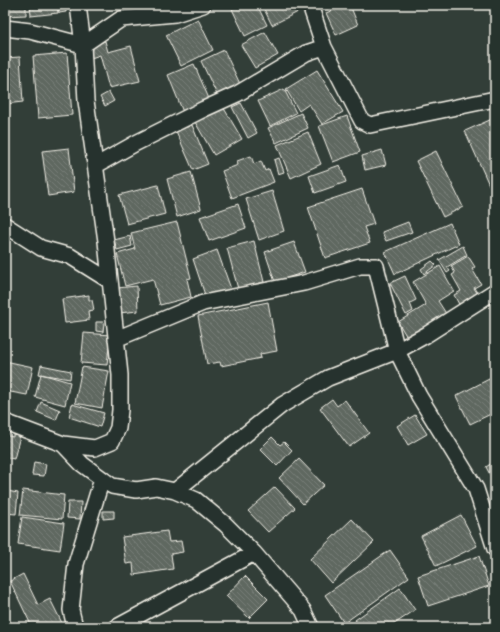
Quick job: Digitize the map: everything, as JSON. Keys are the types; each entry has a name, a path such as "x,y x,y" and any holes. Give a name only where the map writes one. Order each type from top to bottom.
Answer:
{"street":[{"path":"5,422 63,444 95,448 112,441 118,428 120,410 120,375 106,241 86,101 78,5"},
{"path":"5,28 30,32 82,45 121,20 175,14 203,5"},
{"path":"310,5 324,47 362,121 370,125 495,99"},
{"path":"95,166 136,143 237,94 306,53 324,47"},
{"path":"5,225 41,248 70,256 110,281"},
{"path":"116,340 203,302 304,282 360,266 376,266 396,351 419,396 476,489 495,549"},
{"path":"175,491 282,405 328,378 396,351 426,335 495,291"},
{"path":"63,444 82,464 112,486 136,490 156,487 175,491 196,500 225,524 254,553 303,610 311,627"},
{"path":"75,627 71,610 76,564 102,479"},
{"path":"117,627 254,553"}],"building":[{"path":"5,5 26,5 26,15 5,16"},
{"path":"30,5 57,5 58,13 31,16"},
{"path":"58,5 66,5 66,12 59,13"},
{"path":"241,5 257,5 267,25 245,36 232,9"},
{"path":"262,5 295,5 298,12 272,25"},
{"path":"323,5 335,5 325,9"},
{"path":"345,5 350,5 358,25 336,35 326,13"},
{"path":"198,19 213,50 181,66 166,35"},
{"path":"265,32 278,55 255,68 241,45"},
{"path":"105,41 108,52 131,46 140,81 109,88 100,55 91,58 88,46"},
{"path":"224,50 241,86 218,97 201,61"},
{"path":"67,53 72,115 38,118 33,56"},
{"path":"20,57 23,102 5,104 5,58"},
{"path":"194,64 210,101 183,112 168,75"},
{"path":"317,70 343,112 322,124 309,104 299,111 286,89"},
{"path":"284,89 296,113 270,126 258,101"},
{"path":"109,92 114,101 105,106 100,97"},
{"path":"241,103 257,133 248,138 232,107"},
{"path":"222,105 242,139 214,155 195,122"},
{"path":"301,113 308,128 276,143 268,128"},
{"path":"347,116 360,152 333,162 319,126"},
{"path":"492,119 495,127 495,185 490,187 465,131"},
{"path":"192,125 208,164 193,170 176,131"},
{"path":"308,132 321,164 291,178 277,145"},
{"path":"69,148 74,192 48,196 42,151"},
{"path":"382,150 386,165 365,170 362,156"},
{"path":"436,151 463,207 443,217 416,161"},
{"path":"251,156 254,164 261,161 265,171 269,169 274,182 232,198 222,171 238,165 237,161"},
{"path":"279,158 284,172 278,174 274,160"},
{"path":"340,165 346,182 315,193 309,176"},
{"path":"191,172 201,209 177,217 167,179"},
{"path":"158,185 165,214 127,224 119,195"},
{"path":"362,189 374,224 364,227 370,243 325,258 308,207"},
{"path":"272,191 284,231 259,240 246,199"},
{"path":"238,204 246,228 209,241 200,217"},
{"path":"177,222 191,278 187,279 191,297 160,305 153,279 125,286 117,254 135,249 131,233"},
{"path":"408,222 412,232 386,241 382,232"},
{"path":"450,223 459,244 395,274 385,252"},
{"path":"130,236 132,246 117,250 114,240"},
{"path":"254,241 264,282 238,289 227,248"},
{"path":"294,242 305,272 275,282 265,252"},
{"path":"463,246 467,255 447,267 450,271 447,273 439,260"},
{"path":"217,250 231,289 206,298 193,259"},
{"path":"468,256 475,267 472,269 481,284 474,288 480,297 461,308 454,295 461,291 452,275 455,273 451,266"},
{"path":"432,261 436,265 424,274 421,269"},
{"path":"440,266 454,291 438,301 447,315 408,339 398,322 426,305 413,282"},
{"path":"405,276 416,300 410,303 413,311 406,315 390,283"},
{"path":"137,286 138,311 119,313 117,288"},
{"path":"89,295 89,300 92,300 94,310 88,311 89,320 65,323 62,299"},
{"path":"268,302 277,351 260,354 261,358 221,366 220,362 207,364 198,316"},
{"path":"96,322 104,322 103,332 96,331"},
{"path":"84,333 110,335 107,365 81,363"},
{"path":"5,361 33,367 27,395 5,391"},
{"path":"41,365 71,371 70,379 39,374"},
{"path":"82,367 109,371 102,408 75,403"},
{"path":"41,374 70,382 65,405 35,397"},
{"path":"495,376 495,412 470,424 456,396"},
{"path":"332,399 337,406 345,400 369,433 349,447 320,408"},
{"path":"41,402 60,410 56,420 37,412"},
{"path":"72,404 104,413 100,427 69,417"},
{"path":"415,415 427,434 408,445 397,426"},
{"path":"5,435 13,437 13,435 20,436 14,459 5,457"},
{"path":"272,437 280,445 284,442 292,450 277,466 260,449"},
{"path":"299,459 324,485 303,504 279,478"},
{"path":"495,461 495,484 486,467"},
{"path":"34,462 46,464 44,476 32,475"},
{"path":"275,487 295,508 268,532 248,511"},
{"path":"23,490 64,495 62,519 20,515"},
{"path":"7,491 18,493 16,514 5,513"},
{"path":"68,502 81,502 80,519 67,518"},
{"path":"103,511 114,511 114,518 103,519"},
{"path":"461,515 477,546 436,566 421,536"},
{"path":"22,517 64,523 60,550 18,544"},
{"path":"352,519 374,542 331,583 310,559"},
{"path":"167,531 169,542 181,541 183,552 171,554 173,569 134,575 133,563 126,564 122,537"},
{"path":"390,550 409,577 344,623 325,595"},
{"path":"479,556 489,586 428,606 418,576"},
{"path":"23,574 38,605 50,599 64,627 32,627 10,581"},
{"path":"245,576 268,599 249,618 226,596"},
{"path":"400,588 415,610 390,627 360,627 355,620"}]}
